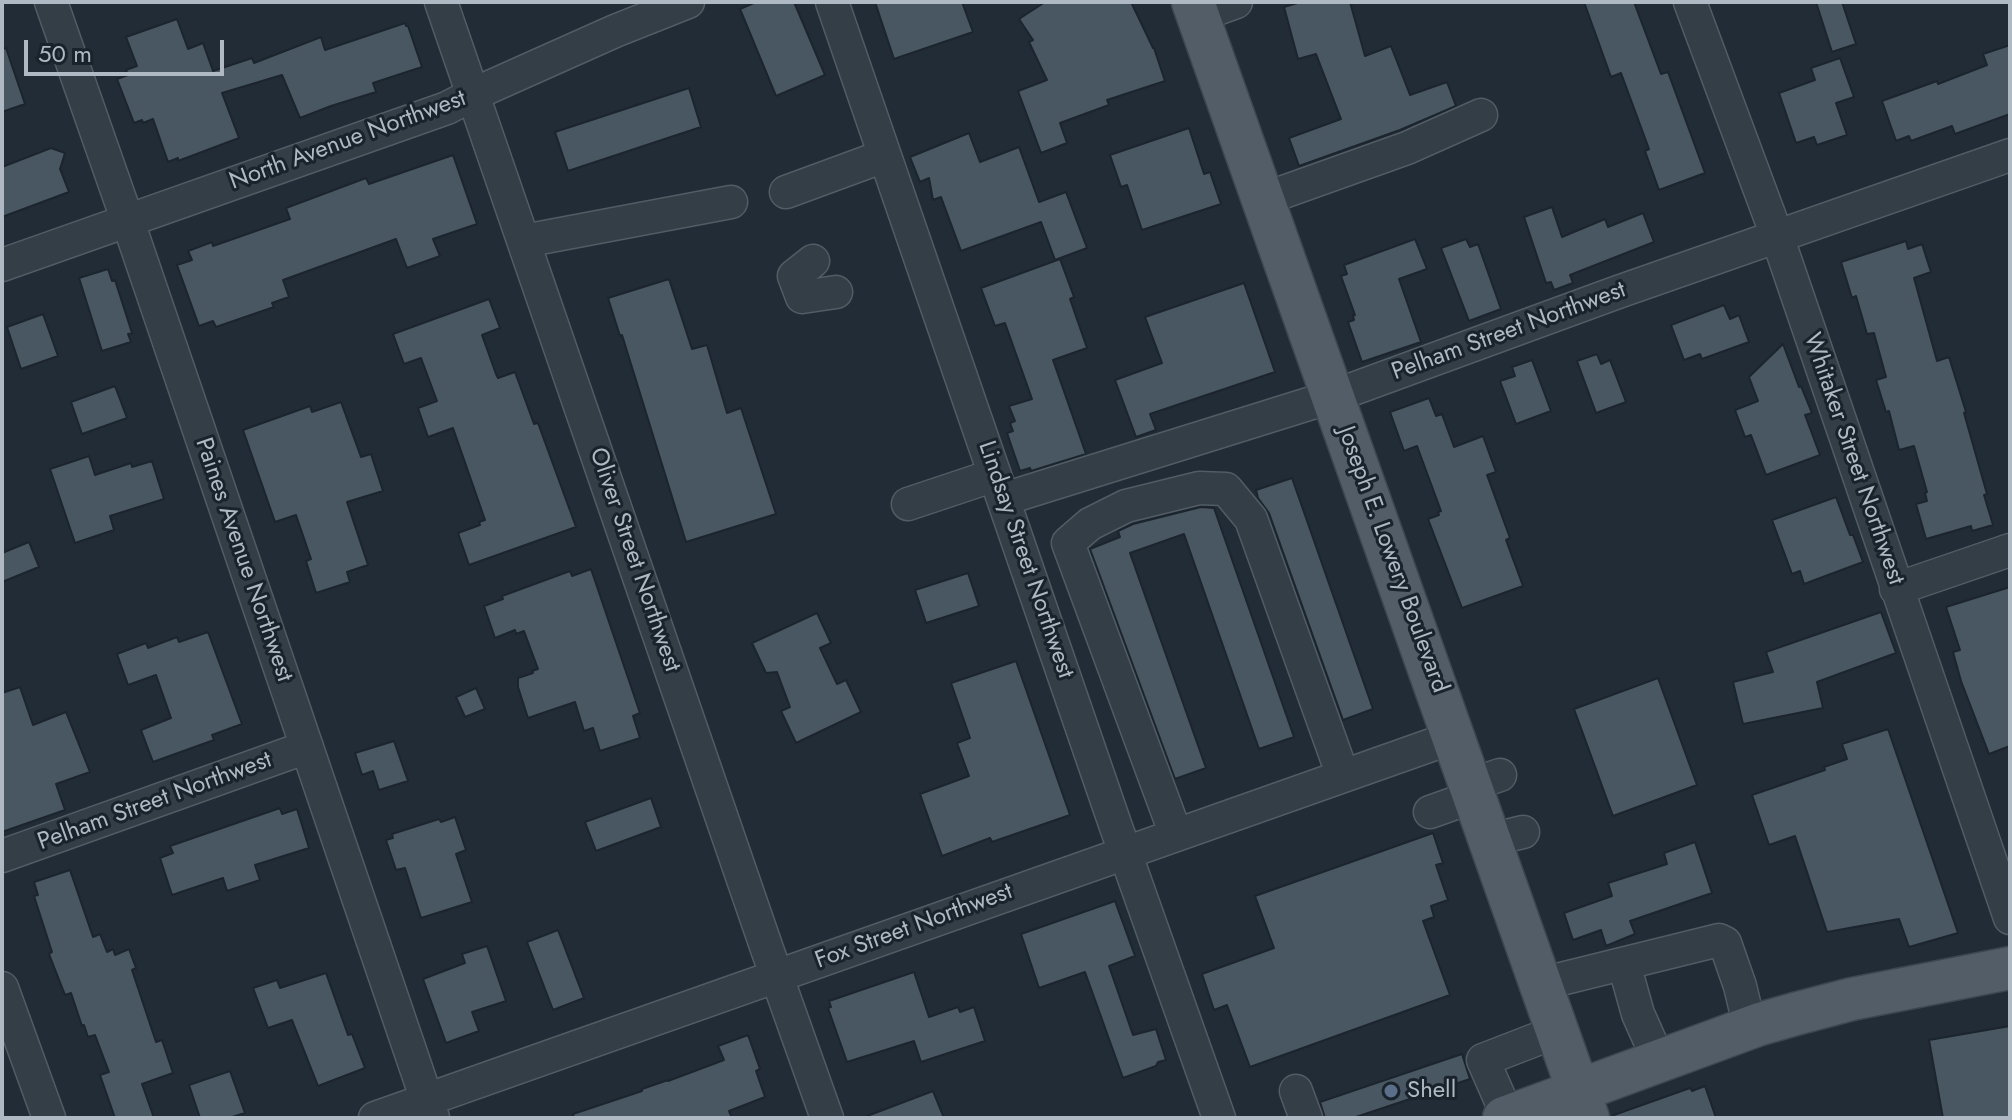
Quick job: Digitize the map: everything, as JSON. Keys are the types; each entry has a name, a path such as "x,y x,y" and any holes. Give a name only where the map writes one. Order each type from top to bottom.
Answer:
{"main road":[{"name":"Joseph E. Lowery Boulevard","path":"1209,7 1264,199 1454,737 1482,785 1506,836 1542,986 1583,1104"},
{"path":"1506,1117 1583,1104 1659,1061 1795,1014 1852,999 2010,968"}],"street":[{"name":"Paines Avenue Northwest","path":"51,2 430,1109"},
{"name":"Oliver Street Northwest","path":"441,2 827,1118"},
{"name":"North Avenue Northwest","path":"2,265 447,108 615,31 688,2"},
{"name":"Lindsay Street Northwest","path":"832,2 1219,1118"},
{"name":"Whitaker Street Northwest","path":"1690,2 1777,236 2010,918"},
{"path":"1264,199 1407,148 1481,115"},
{"name":"Pelham Street Northwest","path":"908,504 1000,487 1334,396 1618,292 2010,155"},
{"path":"786,192 884,156"},
{"path":"524,241 731,202"},
{"path":"813,261 794,276 802,297 836,292"},
{"path":"1176,835 1068,543 1090,524 1126,506 1199,488 1226,489 1251,519 1343,776"},
{"path":"1896,589 2010,550"},
{"name":"Fox Street Northwest","path":"375,1118 430,1109 777,975 1454,737"},
{"name":"Pelham Street Northwest","path":"2,856 307,747"},
{"path":"1430,812 1482,785"},
{"path":"1542,986 1719,940 1725,943 1750,1028"},
{"path":"1624,964 1638,1014 1659,1061"},
{"path":"2,988 49,1118"},
{"path":"1506,1117 1483,1060 1558,1031"}],"building":[{"path":"756,2 794,2 825,75 776,96 740,9"},
{"path":"875,2 962,2 973,32 894,59"},
{"path":"1045,2 1131,2 1154,48 1165,81 1107,100 1109,105 1060,123 1067,143 1041,153 1018,91 1047,80 1029,42 1033,40 1019,19"},
{"path":"1301,2 1350,2 1365,56 1391,46 1410,95 1447,82 1456,106 1400,130 1299,166 1289,138 1341,119 1316,54 1298,59 1284,7"},
{"path":"1584,2 1634,2 1661,74 1668,72 1705,173 1659,190 1645,151 1649,149 1621,73 1611,77"},
{"path":"1816,2 1842,2 1856,44 1832,52"},
{"path":"177,19 188,49 203,43 213,71 252,58 254,63 321,37 325,50 405,23 422,67 373,83 376,92 300,118 282,75 222,93 239,138 168,162 153,119 134,123 117,79 128,75 126,70 137,66 126,37"},
{"path":"2010,45 2010,114 1955,134 1952,126 1911,141 1909,136 1896,141 1882,101 1987,65 1983,54"},
{"path":"6,48 25,104 2,112 2,49"},
{"path":"1840,58 1854,97 1836,103 1847,135 1817,145 1814,137 1796,143 1779,93 1815,80 1811,68"},
{"path":"689,88 701,127 568,171 555,132"},
{"path":"1189,128 1204,174 1210,172 1221,204 1142,230 1127,185 1121,187 1110,155"},
{"path":"969,133 980,162 1019,147 1039,202 1066,192 1087,248 1055,260 1041,222 961,251 941,197 933,200 929,178 920,182 910,157"},
{"path":"51,148 65,153 60,169 69,192 2,217 2,167"},
{"path":"453,155 477,224 433,239 440,256 407,268 396,239 283,280 289,297 272,303 274,307 216,327 213,321 199,326 177,265 192,260 188,251 212,242 213,246 290,219 286,208 366,178 369,184"},
{"path":"1552,207 1562,237 1605,219 1608,227 1643,213 1654,242 1570,275 1573,283 1554,290 1551,282 1546,283 1524,217"},
{"path":"1415,239 1427,269 1399,279 1421,342 1362,362 1348,322 1354,320 1355,315 1341,276 1347,274 1344,265"},
{"path":"1466,239 1470,247 1478,244 1501,309 1469,321 1441,248"},
{"path":"1906,241 1908,249 1922,244 1931,272 1914,278 1937,361 1949,357 1966,412 1993,525 1972,531 1971,526 1926,539 1916,504 1927,501 1927,492 1914,446 1899,450 1889,411 1886,412 1876,380 1886,377 1874,333 1867,334 1856,296 1852,298 1841,262"},
{"path":"1060,259 1087,348 1053,360 1086,454 1031,471 1030,468 1020,471 1007,433 1013,431 1010,423 1015,421 1009,406 1032,399 1005,323 995,326 981,288"},
{"path":"108,269 112,281 115,280 132,333 128,334 131,342 102,351 79,278"},
{"path":"669,279 692,349 707,345 727,413 741,408 776,514 686,542 608,298"},
{"path":"1244,283 1275,372 1150,414 1156,430 1136,437 1115,380 1162,363 1145,317"},
{"path":"489,299 500,328 482,335 496,374 498,378 515,372 534,424 538,423 576,527 469,565 458,533 485,520 453,428 428,437 418,408 437,401 421,358 404,364 393,334"},
{"path":"1724,305 1730,319 1739,315 1749,342 1702,359 1700,354 1684,360 1671,325"},
{"path":"43,314 58,356 21,369 7,327"},
{"path":"1783,344 1812,413 1805,415 1820,455 1766,475 1751,435 1745,437 1735,410 1758,401 1749,377"},
{"path":"1597,354 1601,364 1610,360 1626,402 1596,413 1577,361"},
{"path":"1532,360 1551,411 1516,424 1500,381 1515,376 1512,367"},
{"path":"115,386 127,418 82,434 71,402"},
{"path":"1429,398 1436,416 1442,414 1454,447 1483,436 1496,472 1487,475 1510,538 1506,540 1523,586 1462,608 1428,519 1441,511 1417,446 1404,451 1390,412"},
{"path":"341,402 361,457 371,454 383,491 347,502 368,565 347,572 350,582 316,593 306,561 311,559 296,515 275,522 243,430 310,406 312,412"},
{"path":"89,456 95,475 131,463 132,467 152,461 164,499 110,516 114,530 75,543 50,469"},
{"path":"1292,478 1373,709 1343,720 1269,513 1256,490"},
{"path":"1836,497 1863,562 1804,584 1800,571 1792,574 1772,520"},
{"path":"1201,507 1214,508 1294,737 1259,749 1184,534 1130,553 1206,768 1175,779 1090,549 1120,537 1118,531 1133,524"},
{"path":"29,542 39,567 2,582 2,553"},
{"path":"591,569 640,713 633,716 640,738 600,751 593,728 584,731 575,702 528,718 518,678 538,669 524,631 516,634 515,630 495,638 484,606 503,599 502,596 570,571 572,576"},
{"path":"968,573 979,606 926,623 915,590"},
{"path":"2010,587 2010,746 1989,754 1961,681 1953,652 1960,650 1946,607"},
{"path":"1881,612 1896,653 1817,682 1823,708 1743,724 1733,682 1773,672 1766,652"},
{"path":"817,613 831,643 820,648 837,684 846,680 861,712 796,743 781,711 790,707 777,672 766,673 752,643"},
{"path":"208,632 242,724 212,735 214,740 153,762 141,730 171,718 156,675 128,685 117,654 146,643 148,648 177,637 179,642"},
{"path":"1016,661 1070,815 992,842 990,838 942,856 920,794 969,776 957,743 970,738 951,683"},
{"path":"1658,678 1697,785 1613,816 1574,709"},
{"path":"20,687 33,725 66,712 90,772 56,784 65,810 2,832 2,693"},
{"path":"476,688 485,709 465,717 456,697"},
{"path":"1888,729 1958,933 1909,947 1899,919 1827,932 1795,836 1769,845 1752,795 1825,770 1824,767 1847,759 1842,744"},
{"path":"394,741 408,781 379,790 373,771 362,775 355,753"},
{"path":"651,798 661,827 596,851 585,822"},
{"path":"280,808 282,814 297,809 309,848 255,865 260,880 227,891 223,878 172,895 160,858 173,853 170,846"},
{"path":"455,817 466,850 456,854 472,902 421,918 405,868 396,870 386,840 393,838 392,834"},
{"path":"1433,833 1443,863 1436,865 1448,900 1431,906 1434,917 1423,921 1450,995 1250,1067 1227,1005 1214,1010 1202,974 1274,948 1255,896"},
{"path":"1695,842 1712,893 1630,921 1635,934 1606,946 1601,930 1573,940 1564,913 1612,896 1608,883 1667,864 1664,853"},
{"path":"70,870 93,937 100,934 107,952 113,949 115,955 129,949 136,968 132,970 156,1042 162,1040 173,1073 142,1084 154,1118 115,1118 100,1075 109,1072 95,1035 88,1037 71,993 65,995 49,954 52,952 34,896 38,895 34,882"},
{"path":"1115,901 1135,956 1109,966 1133,1035 1156,1029 1166,1060 1123,1078 1085,972 1039,988 1021,934"},
{"path":"558,930 584,998 553,1010 527,942"},
{"path":"487,946 506,1001 472,1012 479,1031 446,1043 423,979 465,963 462,954"},
{"path":"914,972 929,1017 958,1007 960,1012 974,1007 985,1041 921,1062 914,1041 847,1062 828,1008 831,1007 829,1001"},
{"path":"326,973 348,1035 352,1034 365,1068 318,1086 292,1020 268,1028 253,988 277,980 280,988"},
{"path":"2010,1026 2010,1118 1943,1118 1929,1040"},
{"path":"748,1035 760,1069 756,1071 765,1097 729,1111 732,1118 574,1118 573,1114 724,1060 718,1046"},
{"name":"Shell","path":"1462,1054 1470,1079 1353,1118 1325,1118 1320,1102"},
{"path":"230,1071 245,1113 229,1118 200,1118 189,1085"},
{"path":"1705,1086 1716,1118 1614,1118 1614,1115 1690,1088 1692,1091"},
{"path":"933,1091 944,1118 867,1118 867,1116"}],"place":[{"name":"Shell","path":"1391,1091"}]}
